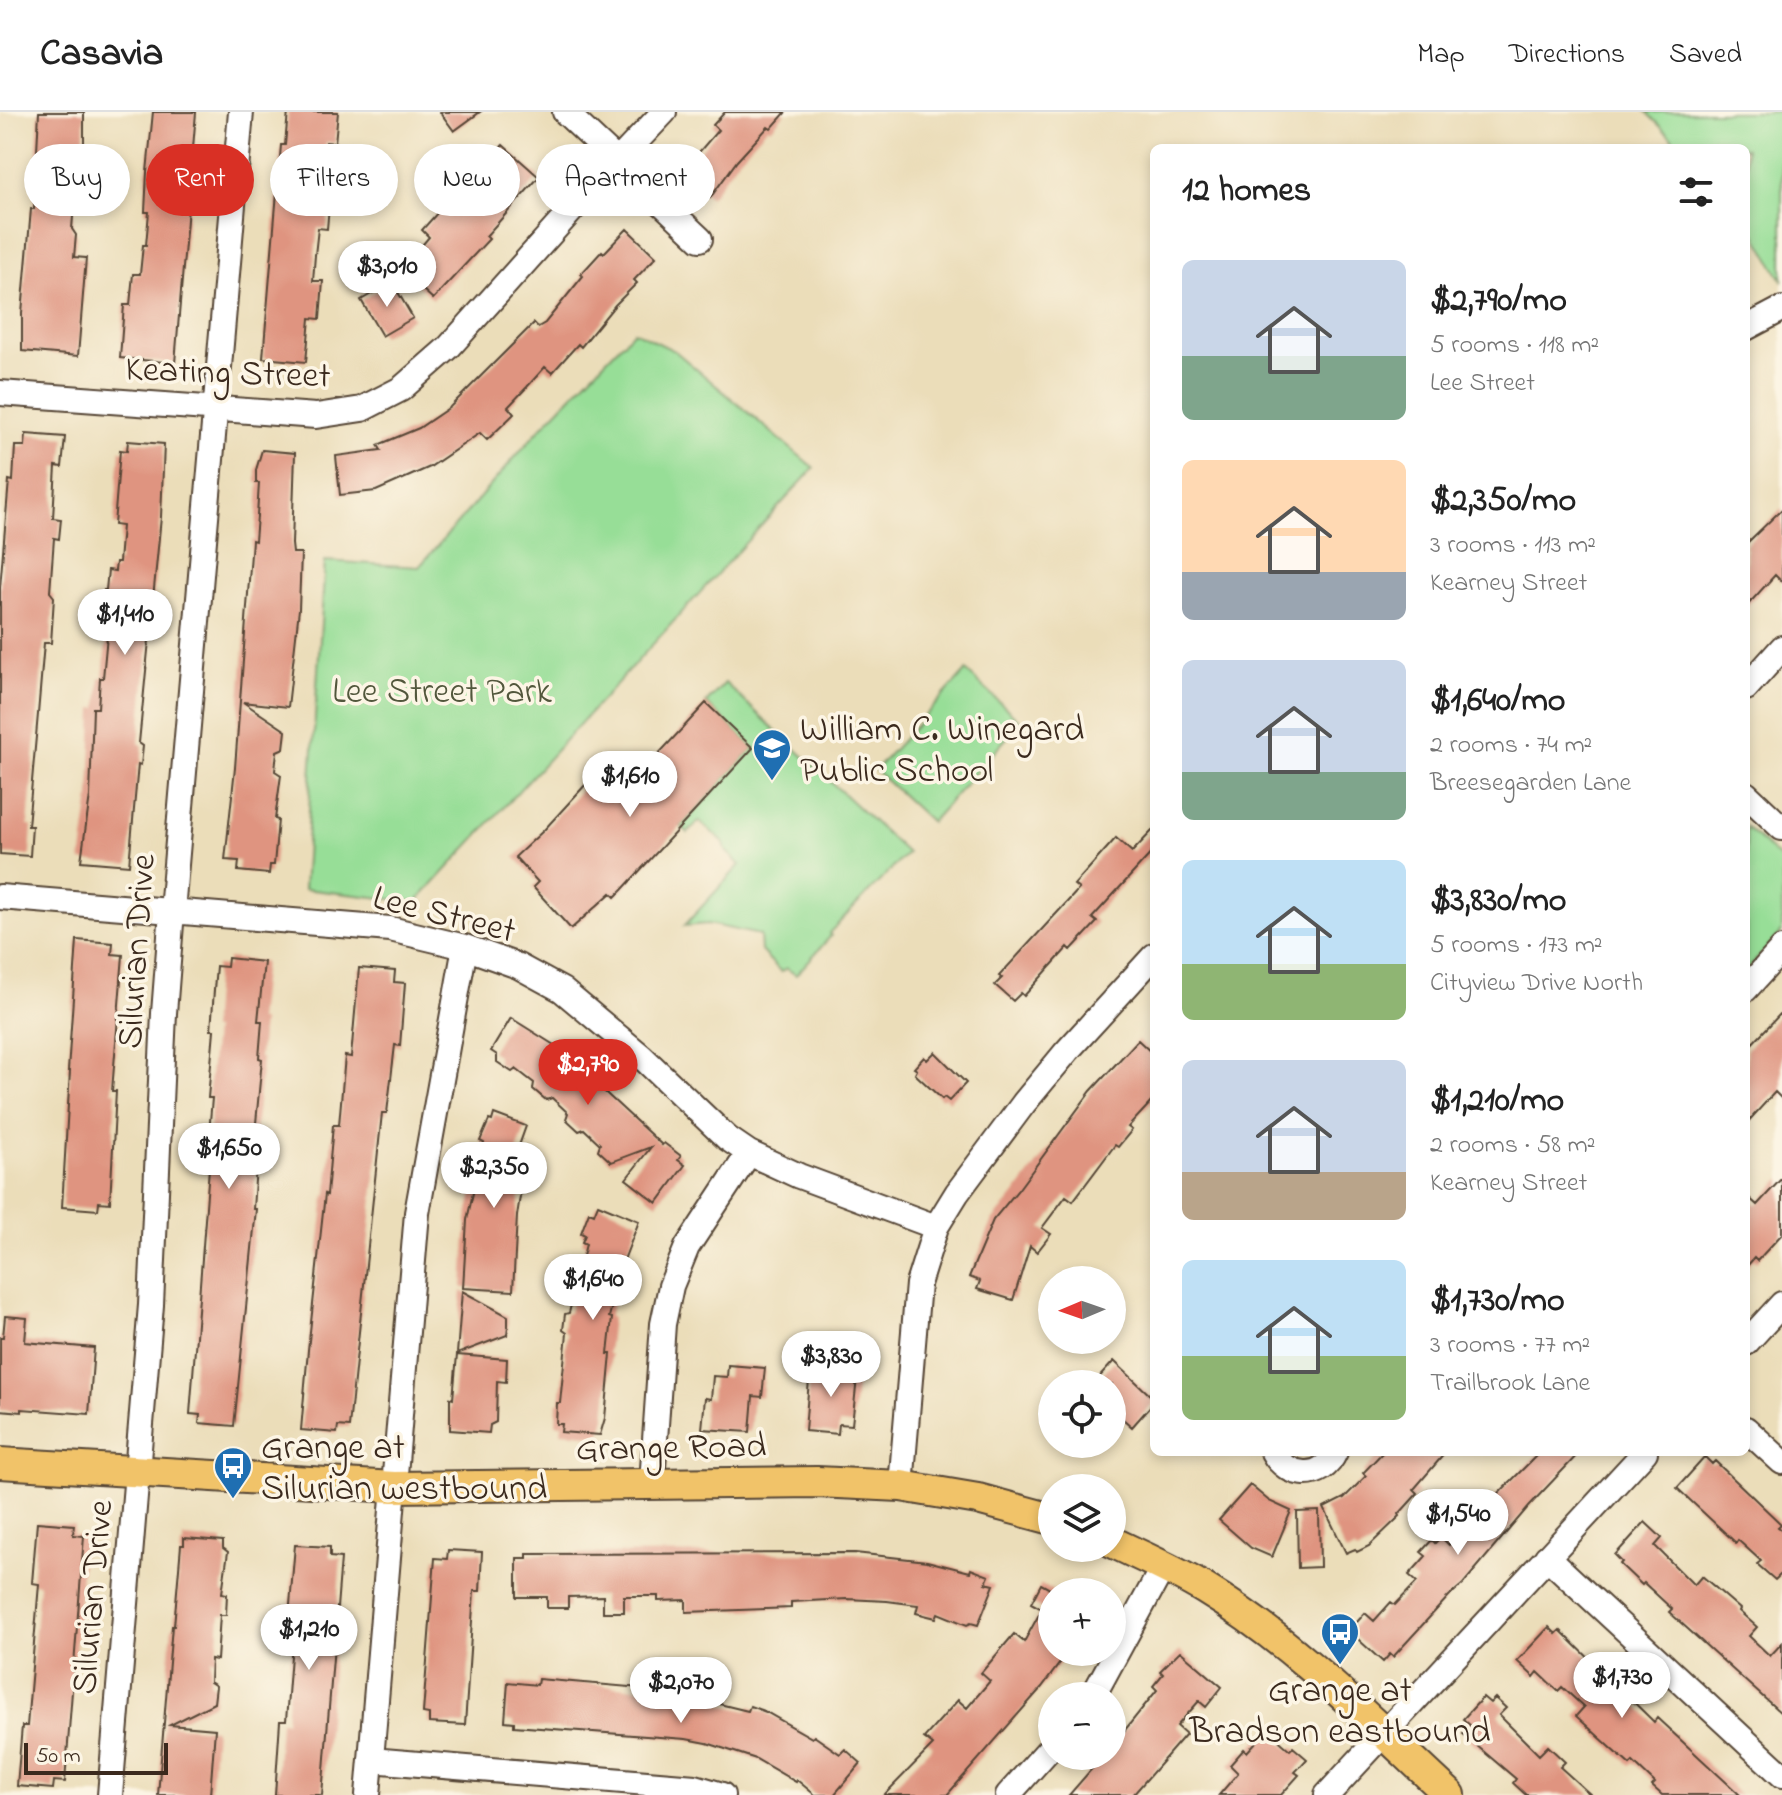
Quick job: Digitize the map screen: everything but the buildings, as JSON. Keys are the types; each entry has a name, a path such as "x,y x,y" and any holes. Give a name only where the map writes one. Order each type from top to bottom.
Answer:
{"main road":[{"name":"Grange Road","path":"0,1463 394,1487 817,1482 901,1486 978,1499 1038,1515"},
{"path":"1126,1549 1204,1588 1240,1611 1302,1660 1450,1795"}],"street":[{"name":"Silurian Drive","path":"110,1795 151,1305 164,1013 241,112"},
{"path":"565,112 598,144"},
{"name":"Keating Street","path":"635,144 664,112"},
{"name":"Keating Street","path":"0,393 316,416 362,409 401,389 449,347 566,216"},
{"path":"675,216 700,239"},
{"path":"1750,326 1782,309"},
{"path":"1750,684 1782,648"},
{"path":"1750,798 1782,828"},
{"name":"Lee Street","path":"0,897 390,929 465,947 518,966 562,990 641,1056 727,1138 749,1153 799,1176 936,1227"},
{"path":"368,1795 417,1213 465,947"},
{"path":"1750,985 1782,949"},
{"path":"901,1486 918,1284 936,1227 957,1193 1024,1103 1150,960"},
{"path":"652,1483 663,1324 671,1286 687,1247 749,1153"},
{"path":"1750,1339 1782,1304"},
{"path":"1750,1433 1782,1462"},
{"path":"1276,1456 1285,1469 1306,1474 1326,1466 1332,1456"},
{"path":"1327,1795 1641,1456"},
{"path":"1547,1557 1782,1775"},
{"path":"1101,1682 1163,1567"},
{"path":"371,1760 695,1787 722,1795"},
{"path":"1008,1795 1038,1762"}],"green space":[{"path":"1646,112 1782,112 1782,280 1750,228 1750,144 1678,144"},
{"name":"Lee Street Park","path":"634,331 675,351 814,468 417,902 304,889 325,561 419,567 538,431"},
{"path":"966,671 1021,722 931,822 875,770"},
{"path":"725,683 907,853 829,933 831,936 796,975 786,968 781,972 761,951 760,935 708,924 684,926 740,865 726,851 724,843 699,821 688,833 681,826 753,748 706,703"},
{"path":"1750,831 1782,861 1782,932 1750,967"}],"place":[{"name":"William C. Winegard Public School","path":"772,782"},
{"name":"Grange at Silurian westbound","path":"233,1500"},
{"name":"Grange at Bradson eastbound","path":"1340,1666"}]}
